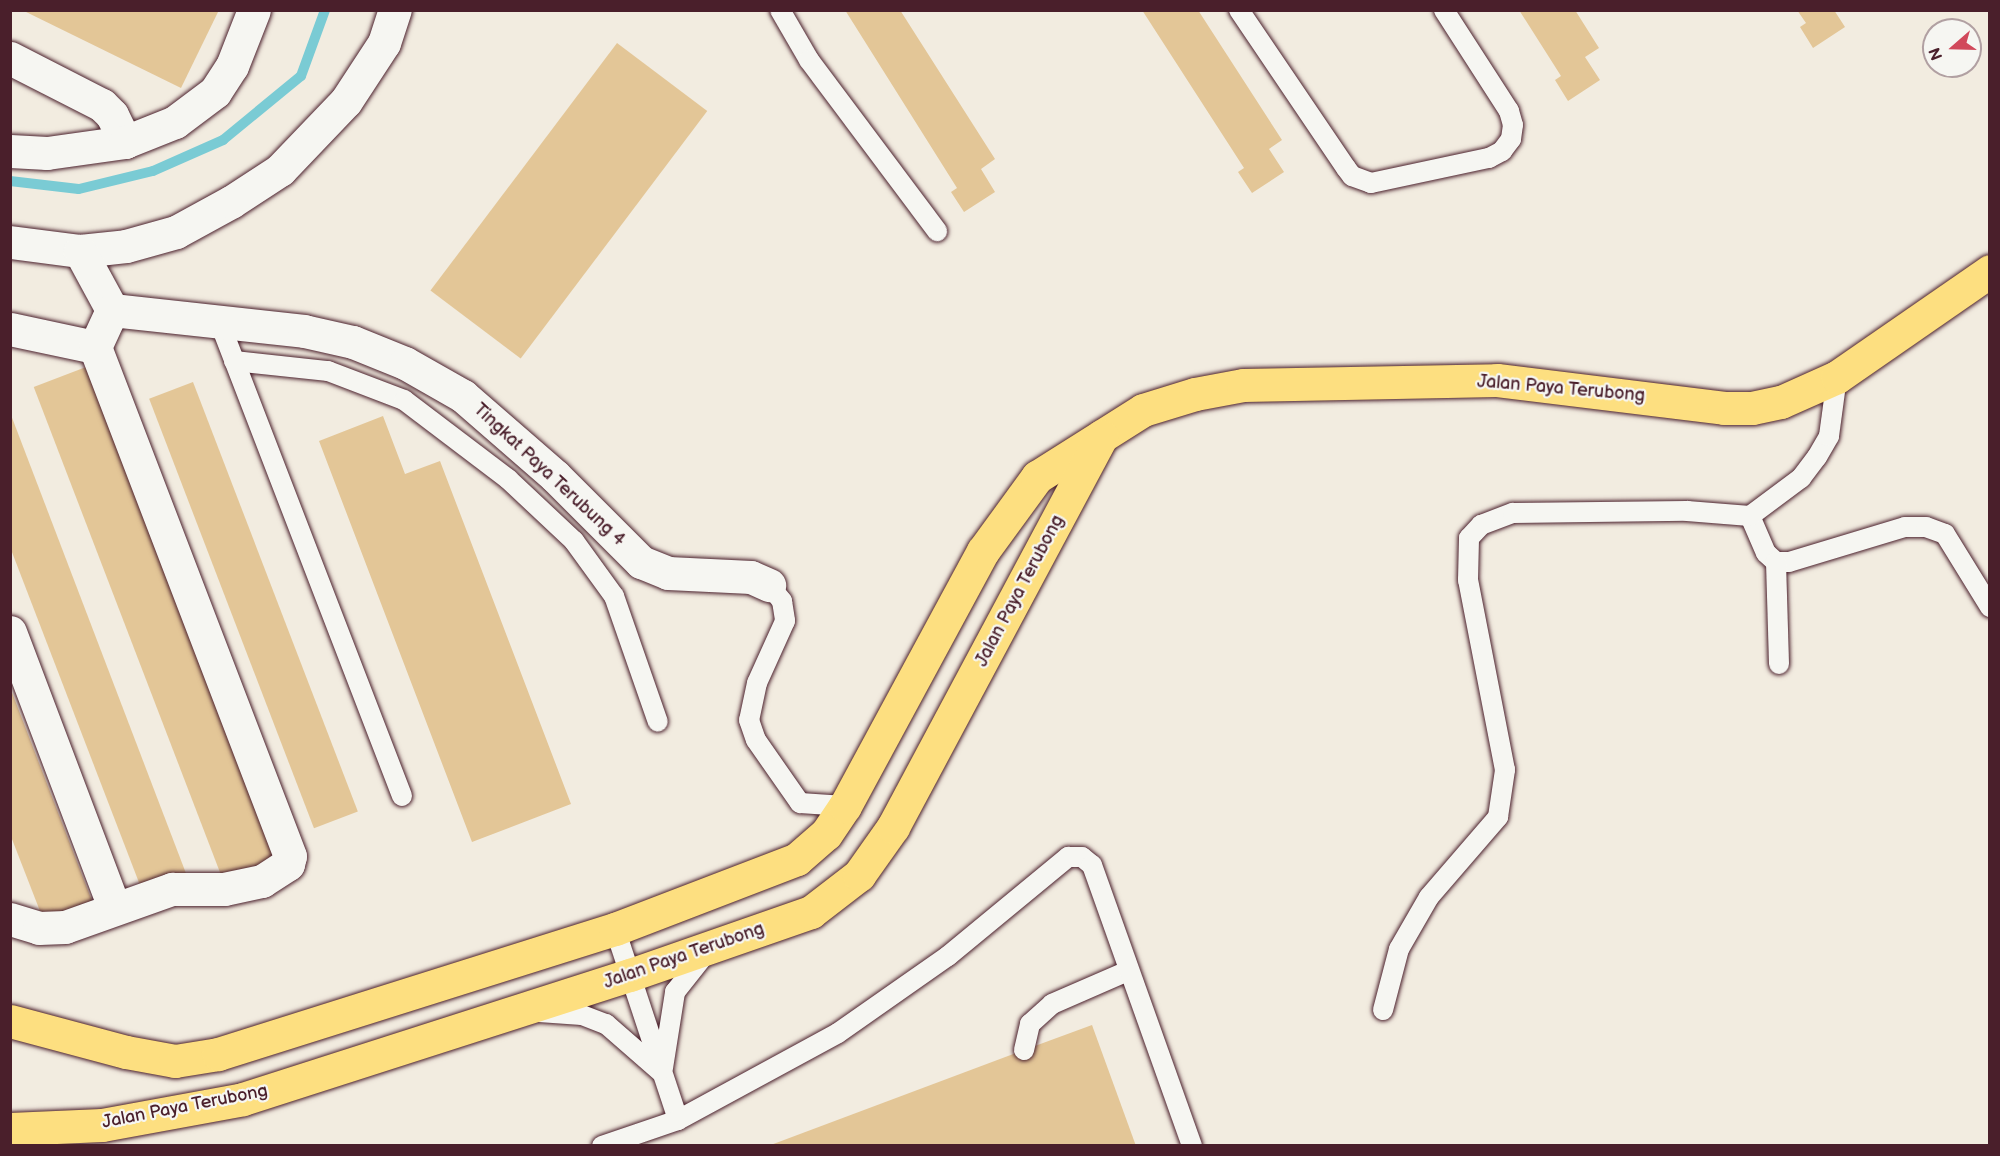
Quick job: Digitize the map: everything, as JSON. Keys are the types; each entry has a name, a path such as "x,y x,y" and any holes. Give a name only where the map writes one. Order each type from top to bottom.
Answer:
{"main road":[{"name":"Jalan Paya Terubong","path":"10,1021 126,1052 175,1061 218,1054 615,929 797,859 826,834 845,806 983,551 1037,477 1143,410 1195,394 1243,385 1497,380 1724,408 1781,402 1837,377 1989,271"},
{"name":"Jalan Paya Terubong","path":"10,1129 102,1125 243,1099 630,975 811,912 859,875 923,777 1102,434"}],"street":[{"path":"10,151 47,153 125,142 175,122 215,92 232,66 254,10"},
{"path":"10,242 80,251 126,246 176,232 280,170 346,101 384,43 395,10"},
{"path":"10,58 102,105 112,115 125,142"},
{"path":"10,919 49,929 65,927 114,907 172,889 239,888 280,870 290,856 95,347 112,310 80,251"},
{"name":"Tingkat Paya Terubung 4","path":"112,310 304,331 353,342 405,363 463,396 555,476 641,562 668,573 751,577 769,585"},
{"path":"10,328 95,347"},
{"path":"10,632 114,907"}],"lane":[{"path":"780,10 809,60 937,231"},
{"path":"1239,10 1352,176 1371,183 1489,158 1502,151 1511,139 1513,125 1509,111 1444,10"},
{"path":"219,321 402,796"},
{"path":"234,361 328,372 404,400 508,479 574,541 614,596 658,722"},
{"path":"1383,1010 1399,950 1429,897 1498,817 1505,770 1470,591 1469,538 1481,525 1513,513 1687,512 1750,516 1801,478 1817,458 1829,436 1837,377"},
{"path":"1750,516 1766,553 1776,562 1789,562 1905,527 1926,527 1946,534 1954,543 1989,607"},
{"path":"1776,562 1779,664"},
{"name":"Tingkat Paya Terubung 4","path":"769,585 782,601 785,621 757,683 749,720 756,740 800,802 845,806"},
{"path":"602,1146 678,1120 838,1033 948,956 1068,857 1082,857 1092,865 1192,1146"},
{"path":"615,929 678,1120"},
{"path":"663,1073 675,992 710,948"},
{"path":"1024,1050 1030,1024 1052,1004 1128,971"},
{"path":"516,1012 582,1015 606,1024 663,1073"}],"building":[{"path":"22,10 219,10 181,88"},
{"path":"845,10 900,10 995,159 981,169 995,192 964,212 951,192 957,188"},
{"path":"1142,10 1198,10 1282,140 1269,149 1284,172 1252,193 1238,172 1244,168"},
{"path":"1519,10 1575,10 1599,48 1585,57 1600,80 1568,101 1555,80 1561,76"},
{"path":"1797,10 1834,10 1845,27 1813,48 1800,27 1806,23"},
{"path":"617,43 707,111 521,359 430,291"},
{"path":"86,367 277,865 225,885 34,387"},
{"path":"193,382 358,811 314,828 149,399"},
{"path":"11,415 187,876 143,893 10,547"},
{"path":"383,416 405,474 440,461 571,804 472,842 319,441"},
{"path":"11,690 94,906 45,924 10,834"},
{"path":"1092,1025 1136,1146 768,1146 1024,1050"}],"waterway":[{"path":"10,181 79,189 153,171 223,140 301,76 325,10"}]}
